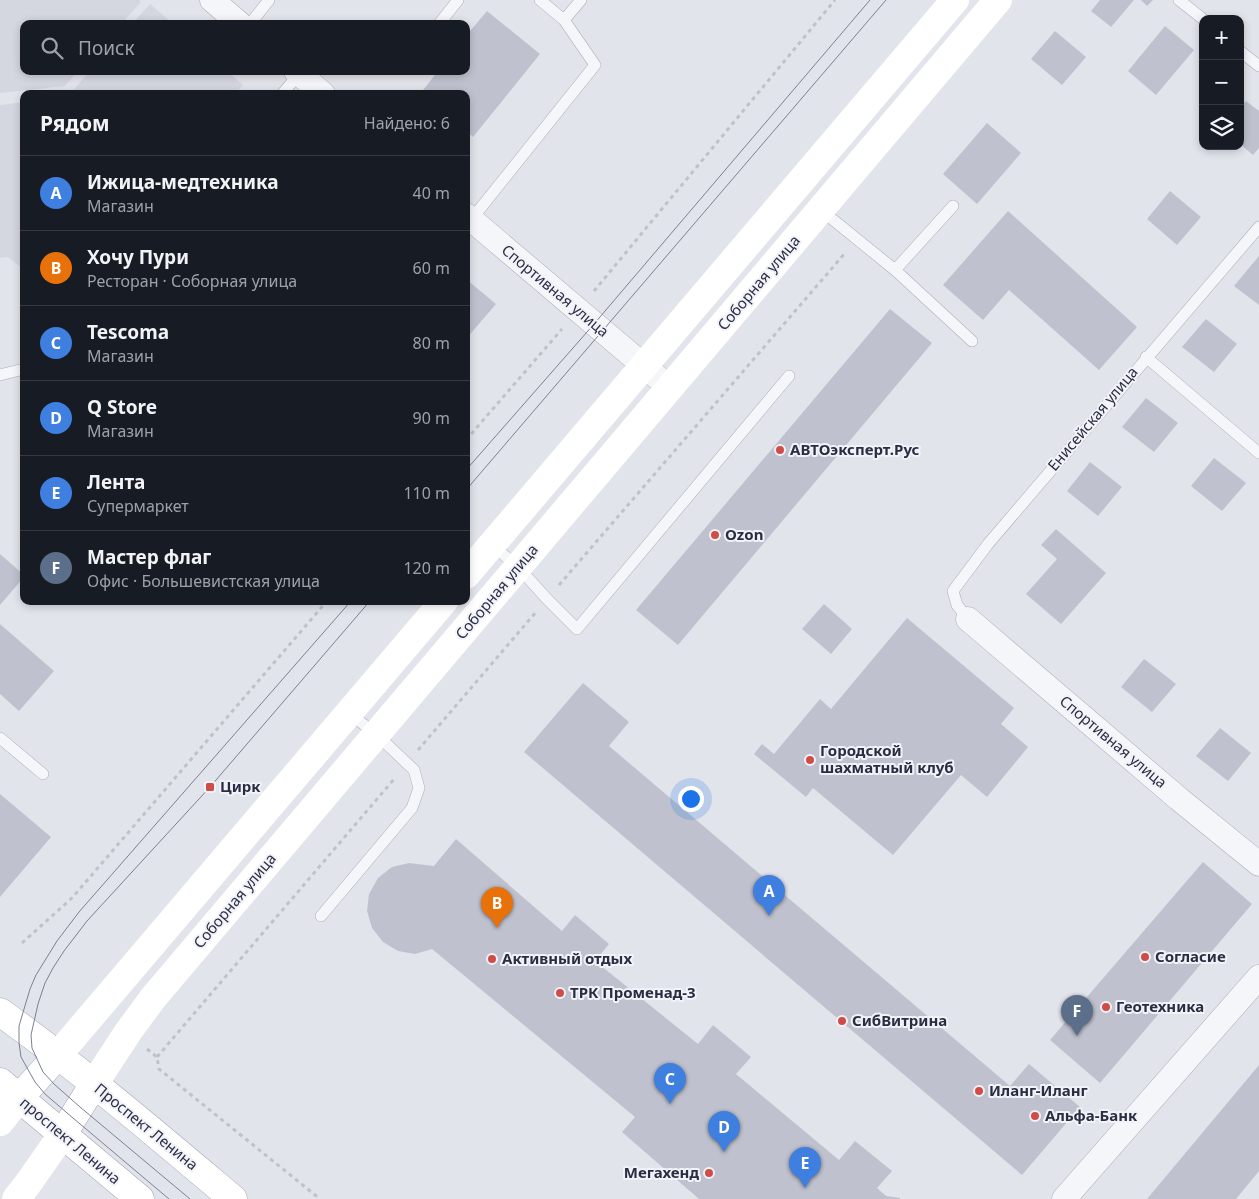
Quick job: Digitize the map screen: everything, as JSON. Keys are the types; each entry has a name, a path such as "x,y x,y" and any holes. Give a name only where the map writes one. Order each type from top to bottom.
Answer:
{"main road":[{"path":"470,570 955,0"},
{"name":"Соборная улица","path":"16,1199 62,1134 128,1032 153,998 998,0"},
{"path":"0,1122 10,1090 58,1055 441,605"},
{"path":"0,1012 58,1055"},
{"name":"Проспект Ленина","path":"58,1055 233,1199"},
{"name":"проспект Ленина","path":"10,1090 140,1199"}],"street":[{"path":"212,0 235,20"},
{"path":"301,75 318,90"},
{"name":"Спортивная улица","path":"470,219 670,388"},
{"name":"Спортивная улица","path":"968,619 1259,864"},
{"path":"1064,1199 1259,977"}],"lane":[{"path":"253,20 269,0"},
{"path":"442,20 458,0"},
{"path":"470,217 595,65 564,20 540,0"},
{"path":"564,20 581,0"},
{"path":"1179,0 1199,16"},
{"path":"1244,54 1259,66"},
{"path":"285,90 296,75"},
{"path":"895,270 953,206"},
{"path":"821,210 895,270 972,341"},
{"name":"Енисейская улица","path":"968,619 957,605 953,591 988,544 1259,227"},
{"path":"1146,357 1259,453"},
{"path":"0,376 20,370"},
{"path":"492,545 518,567 577,629 789,376"},
{"path":"321,916 412,808 419,788 414,770 376,734 349,712"},
{"path":"0,738 43,774"}],"path":[{"path":"588,297 835,0"},
{"path":"157,1058 547,599 858,239"},
{"path":"470,435 566,324"},
{"path":"22,943 72,898 324,605"},
{"path":"145,1048 157,1058 159,1069 320,1199"}],"shaded area":[{"path":"0,0 139,0 141,2 125,20 20,20 20,75 75,75 65,86 0,93"},
{"path":"150,4 168,20 136,20"},
{"path":"87,75 232,75 243,85 239,90 73,90"},
{"path":"20,102 20,267 8,257 0,258 0,105"}],"building":[{"path":"1100,0 1134,0 1111,27 1091,11"},
{"path":"1141,0 1153,0 1147,6"},
{"path":"487,11 540,54 473,137 470,134 470,90 423,90 435,75 470,75 470,31"},
{"path":"1165,26 1194,50 1156,95 1128,71"},
{"path":"1055,31 1086,57 1062,85 1031,59"},
{"path":"1246,101 1259,111 1259,148 1253,155 1244,147 1244,103"},
{"path":"987,123 1021,153 977,204 943,174"},
{"path":"1170,191 1201,217 1177,245 1147,219"},
{"path":"1008,211 1137,327 1099,370 1009,290 983,320 943,285"},
{"path":"1259,256 1259,305 1234,286"},
{"path":"470,282 496,304 470,334"},
{"path":"890,309 932,343 678,645 636,610"},
{"path":"1206,319 1237,344 1214,372 1182,347"},
{"path":"1146,398 1178,423 1154,452 1122,427"},
{"path":"1214,458 1246,483 1222,511 1191,486"},
{"path":"1090,462 1122,487 1098,516 1067,491"},
{"path":"1056,529 1106,573 1061,624 1026,594 1057,559 1041,545"},
{"path":"0,554 20,572 20,582 0,605"},
{"path":"824,604 852,629 831,654 802,629"},
{"path":"907,618 1014,708 1001,724 1028,747 987,797 961,775 893,855 813,788 806,797 754,754 762,744 774,754 820,699 831,709"},
{"path":"0,624 54,671 19,711 0,694"},
{"path":"1144,659 1176,684 1152,712 1121,687"},
{"path":"583,683 629,722 609,746 1010,1086 1029,1064 1080,1107 1022,1175 524,752"},
{"path":"1220,728 1251,753 1228,781 1196,756"},
{"path":"0,794 51,837 0,897"},
{"name":"ТРК Променад-3","path":"456,839 562,931 575,915 609,944 595,961 698,1044 713,1025 751,1057 736,1074 839,1160 855,1141 892,1171 877,1188 886,1196 900,1199 699,1199 622,1132 635,1117 432,949 415,954 398,951 383,942 372,928 367,911 369,894 378,878 392,867 409,863 434,866"},
{"path":"1203,862 1252,904 1100,1083 1050,1040"},
{"path":"1259,1065 1259,1171 1236,1199 1147,1199"}],"tram line":[{"path":"470,465 594,324 870,0"},
{"path":"470,485 886,0"},
{"path":"169,1199 45,1094 35,1082 21,1057 19,1043 19,1026 30,989 36,975 57,941 79,912 348,605"},
{"path":"190,1199 80,1107 43,1072 32,1048 31,1035 38,1004 45,983 53,968 87,921 210,787 367,605"}],"place":[{"name":"АВТОэксперт.Рус","path":"780,450"},
{"name":"Ozon","path":"715,535"},
{"name":"Городской шахматный клуб","path":"810,760"},
{"name":"Цирк","path":"210,787"},
{"name":"Ижица-медтехника","path":"769,916"},
{"name":"Хочу Пури","path":"497,928"},
{"name":"Согласие","path":"1145,957"},
{"name":"Активный отдых","path":"492,959"},
{"name":"ТРК Променад-3","path":"560,993"},
{"name":"Геотехника","path":"1106,1007"},
{"name":"СибВитрина","path":"842,1021"},
{"name":"Мастер флаг","path":"1077,1036"},
{"name":"Иланг-Иланг","path":"979,1091"},
{"name":"Tescoma","path":"670,1104"},
{"name":"Альфа-Банк","path":"1035,1116"},
{"name":"Q Store","path":"724,1152"},
{"name":"Мегахенд","path":"709,1173"},
{"name":"Лента","path":"805,1188"}]}
